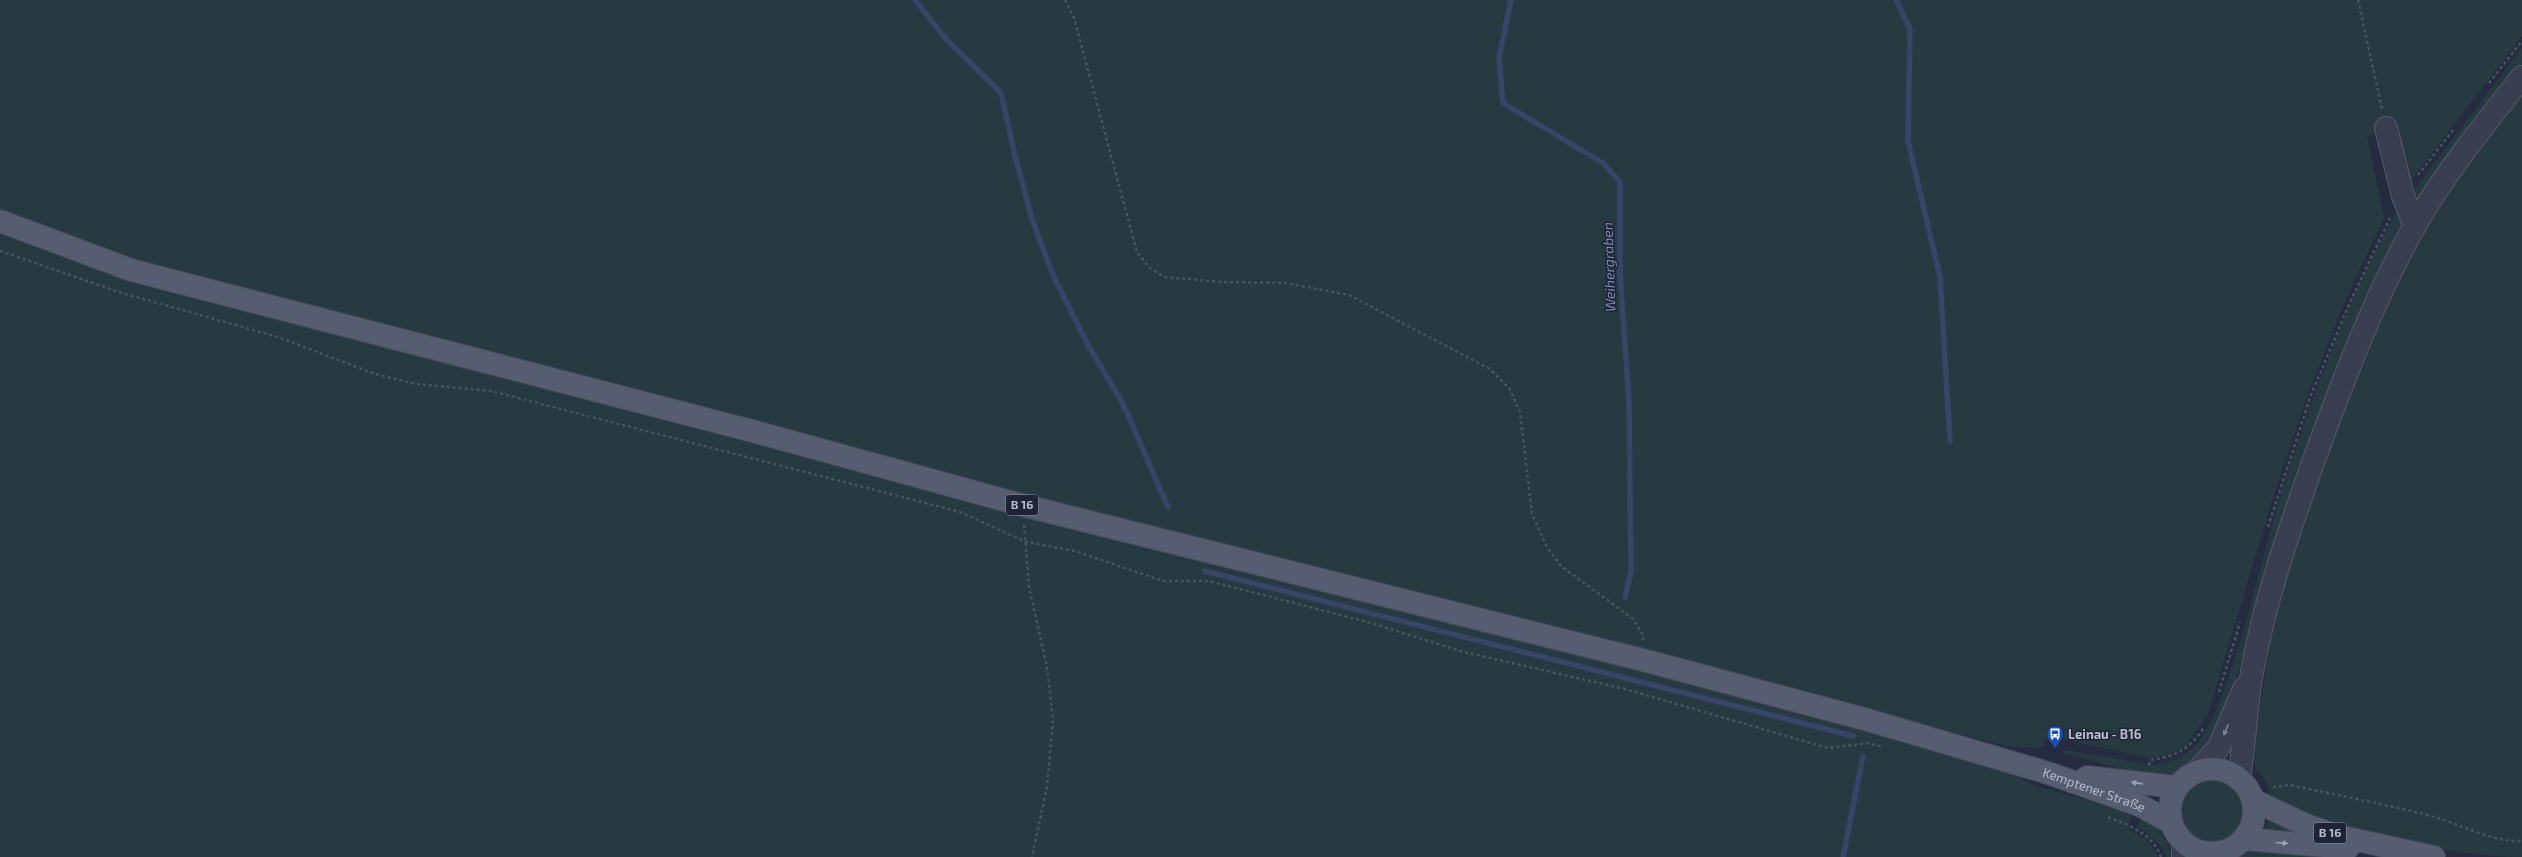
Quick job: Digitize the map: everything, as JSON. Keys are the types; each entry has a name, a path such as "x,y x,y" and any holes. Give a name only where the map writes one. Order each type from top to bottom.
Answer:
{"main road":[{"name":"B 16","path":"0,221 131,270 756,432 1022,505 1643,660 1868,720 2048,773"},
{"name":"B 16","path":"2176,787 2186,777 2197,771 2217,768 2247,789 2306,825 2411,853 2434,857"},
{"name":"Kemptener Straße","path":"2048,773 2176,787"},
{"name":"Kemptener Straße","path":"2048,773 2138,805 2170,822"},
{"path":"2170,822 2170,804 2176,787"},
{"path":"2233,848 2254,816 2247,789"},
{"name":"B 16","path":"2170,822 2183,849 2202,853 2212,854 2233,848 2411,853"}],"street":[{"path":"2247,789 2253,668 2264,618 2297,509 2343,381 2374,304 2415,226 2470,143 2522,77"},
{"path":"2386,128 2403,196 2415,226"},
{"path":"2197,771 2219,747 2253,668"}],"path":[{"path":"1065,0 1074,18 1137,252 1150,268 1164,277 1222,282 1285,282 1349,295 1490,369 1509,388 1520,412 1532,514 1546,547 1561,566 1609,599 1633,619 1643,635 1643,660"},
{"path":"2358,0 2386,128"},
{"path":"0,251 122,292 278,337 375,374 416,384 491,391 952,510 1026,542 1075,552 1163,581 1209,581 1371,623 1464,652 1625,689 1828,748 1868,743 1891,749"},
{"path":"1022,505 1029,587 1047,667 1053,720 1047,787 1032,857"},
{"path":"2247,789 2290,785 2432,816 2514,842 2522,841"},
{"path":"2104,816 2132,827 2158,848 2162,857"}],"shaded area":[{"path":"0,0 2522,0 2522,36 2405,188 2384,130 2367,136 2384,218 2345,301 2308,394 2271,504 2208,714 2186,746 2168,755 2149,758 2049,736 2040,748 2010,747 1190,538 132,262 0,212"},
{"path":"2522,48 2522,64 2463,139 2414,208 2409,196"},
{"path":"2522,91 2522,857 2491,856 2427,846 2395,839 2271,803 2267,784 2255,768 2254,749 2273,623 2302,513 2350,381 2420,232 2477,148"},
{"path":"2401,204 2408,220 2251,635 2233,688 2207,749 2189,766 2169,777 2133,772 2063,753 2065,750 2144,764 2158,765 2173,761 2186,754 2204,735 2230,675 2277,508 2316,391 2364,276"},
{"path":"0,229 1376,602 1865,729 1986,763 2036,786 2132,813 2128,828 2150,844 2158,857 0,857"},
{"path":"2206,779 2218,779 2225,781 2236,788 2243,799 2245,812 2243,825 2236,836 2225,843 2218,845 2206,845 2199,843 2188,836 2181,825 2179,818 2179,806 2181,799 2188,788 2199,781"},
{"path":"2141,815 2159,830 2174,857 2166,857 2161,846 2138,826"},
{"path":"2269,818 2297,831 2298,835 2264,834"},
{"path":"2247,850 2349,857 2236,857"}],"waterway":[{"path":"915,0 947,40 1001,93 1015,156 1032,219 1053,275 1088,345 1123,404 1168,507"},
{"name":"Weihergraben","path":"1511,0 1499,58 1503,103 1603,163 1620,182 1620,273 1629,401 1631,572 1625,597"},
{"path":"1896,0 1910,29 1908,141 1940,277 1950,441"},
{"path":"1205,571 1853,736"},
{"path":"1843,857 1863,756"}],"place":[{"name":"Leinau - B16","path":"2055,749"}]}
